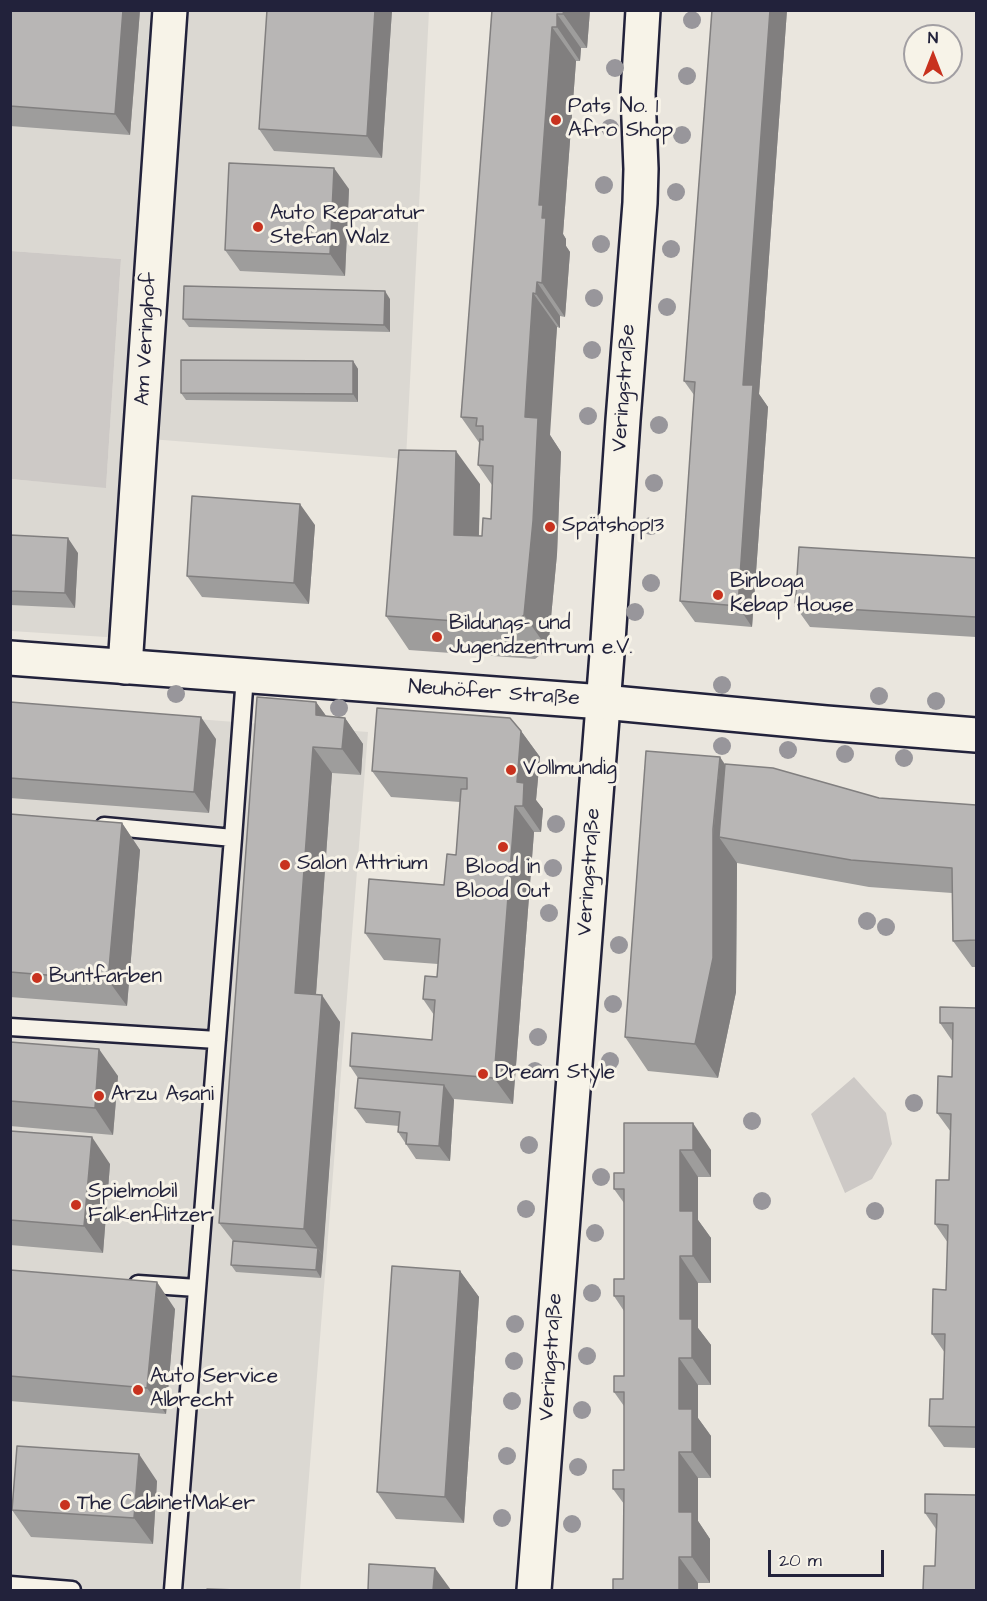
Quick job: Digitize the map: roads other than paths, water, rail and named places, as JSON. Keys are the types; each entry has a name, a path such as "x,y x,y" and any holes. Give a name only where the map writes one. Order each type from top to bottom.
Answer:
{"street":[{"name":"Am Veringhof","path":"125,667 142,429 155,197 170,10"},
{"name":"Veringstraße","path":"534,1590 640,202 638,94 643,10"},
{"name":"Neuhöfer Straße","path":"10,658 603,702 976,735"}],"lane":[{"path":"173,1590 244,676"},
{"path":"94,825 233,838"},
{"path":"10,1027 217,1040"},
{"path":"127,1284 197,1288"},
{"path":"10,1585 72,1590"}],"place":[{"name":"Pats No. 1 Afro Shop","path":"556,120"},
{"name":"Auto Reparatur Stefan Walz","path":"258,227"},
{"name":"Spätshop13","path":"550,527"},
{"name":"Binboga Kebap House","path":"718,595"},
{"name":"Bildungs- und Jugendzentrum e.V.","path":"437,637"},
{"name":"Vollmundig","path":"511,770"},
{"name":"Blood in Blood Out","path":"503,847"},
{"name":"Salon Attrium","path":"285,865"},
{"name":"Buntfarben","path":"37,978"},
{"name":"Dream Style","path":"483,1074"},
{"name":"Arzu Asani","path":"99,1096"},
{"name":"Spielmobil Falkenflitzer","path":"76,1205"},
{"name":"Auto Service Albrecht","path":"138,1390"},
{"name":"The CabinetMaker","path":"65,1505"}]}
